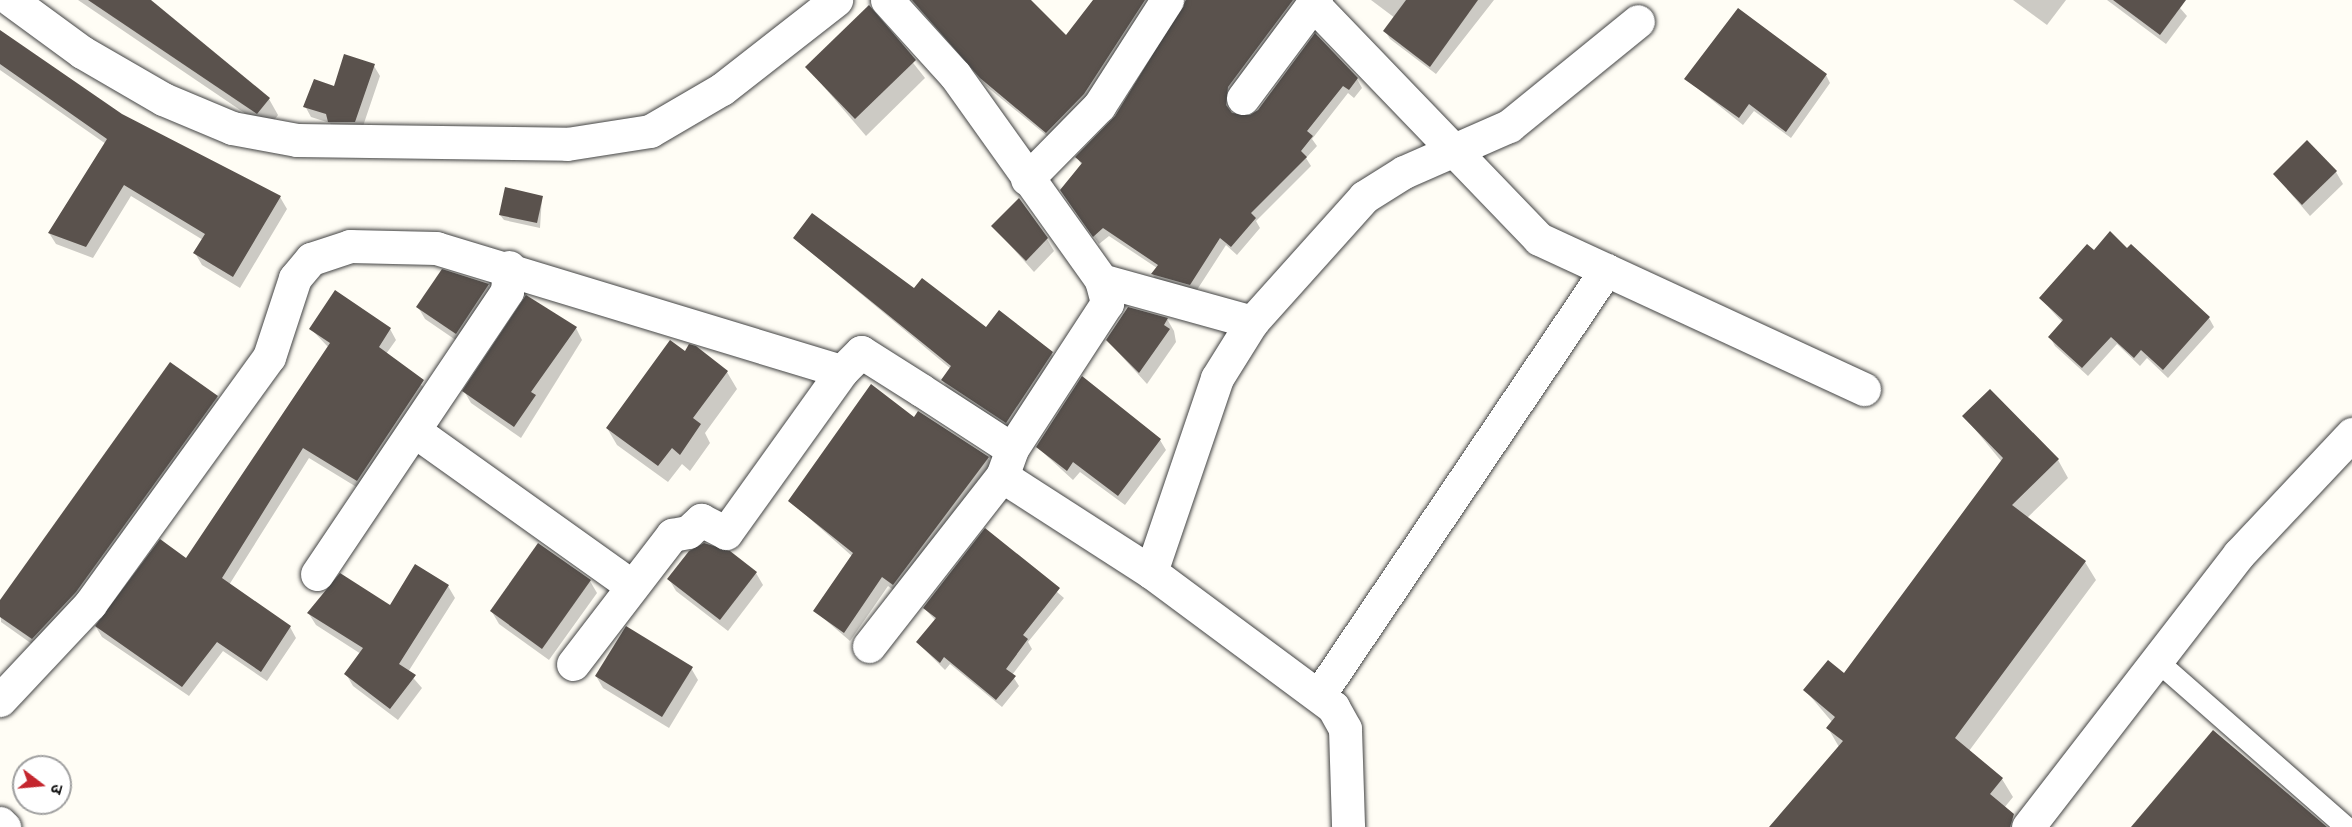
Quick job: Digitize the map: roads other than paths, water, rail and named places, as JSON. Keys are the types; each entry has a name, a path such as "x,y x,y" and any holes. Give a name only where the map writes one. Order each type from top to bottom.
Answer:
{"street":[{"path":"11,0 82,52 163,99 232,128 297,140 555,144 650,132 722,89 836,0"},
{"path":"869,646 1007,463 1107,303 1101,280 955,75 887,0"},
{"path":"1027,179 1099,106 1167,0"},
{"path":"1243,98 1314,2 1455,150 1520,225 1606,270 1864,388"},
{"path":"1151,573 1217,378 1252,322 1364,197 1404,171 1455,150 1530,112 1638,21"},
{"path":"0,700 23,669 90,604 269,357 295,278 311,259 330,249 381,245 436,248 509,267 842,371"},
{"path":"317,574 416,432 507,291 509,267"},
{"path":"1319,695 1606,270"},
{"path":"1101,280 1252,322"},
{"path":"573,664 672,535 688,532 701,520 726,533 842,371 861,352 1151,573 1319,695 1345,729 1348,827"},
{"path":"416,432 633,586"},
{"path":"2028,827 2239,554 2352,434"},
{"path":"0,823 4,827"}],"lane":[{"path":"2156,660 2346,827"}]}
